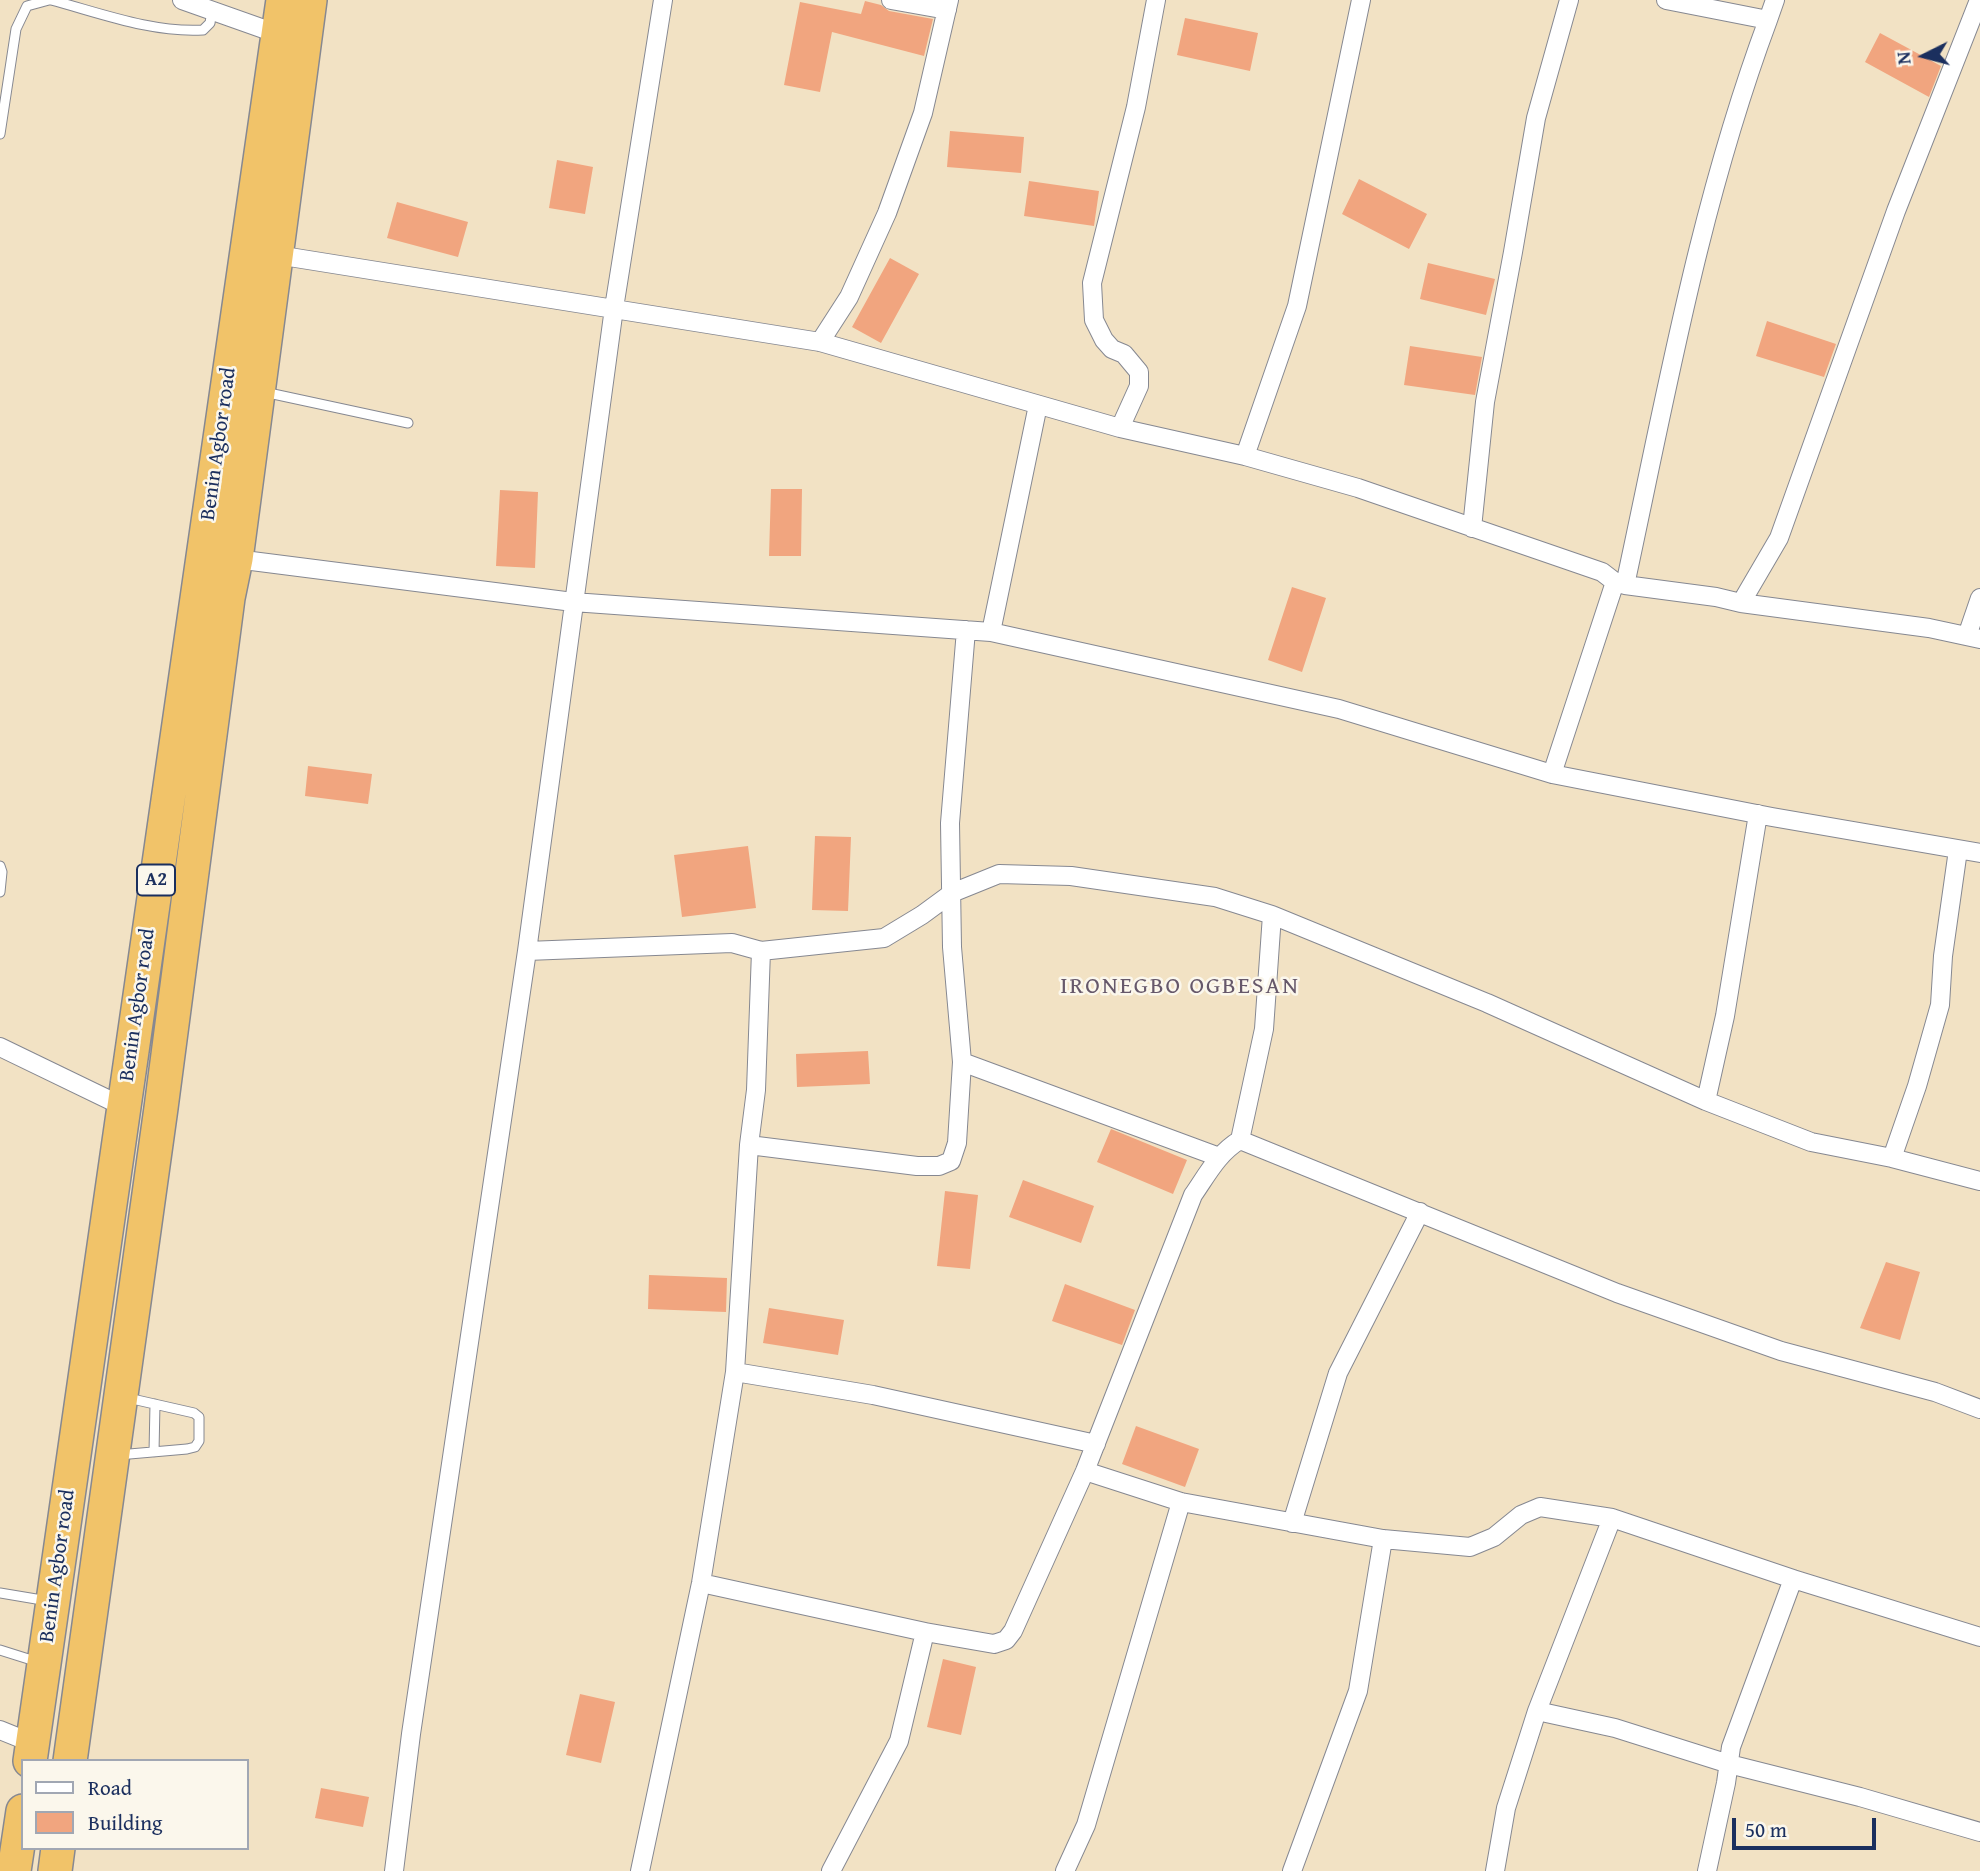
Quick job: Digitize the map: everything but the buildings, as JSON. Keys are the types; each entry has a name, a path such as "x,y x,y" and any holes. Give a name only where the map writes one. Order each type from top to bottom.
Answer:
{"highway":[{"name":"Benin Agbor road","path":"31,1752 283,0"},
{"name":"Benin Agbor road","path":"70,1759 226,612 259,391 310,0"},
{"path":"14,1871 21,1824"},
{"path":"55,1871 58,1850"}],"street":[{"path":"182,0 278,34"},
{"path":"394,1871 411,1734 527,951 614,308 663,0"},
{"path":"820,342 849,297 887,213 923,113 948,5 891,0"},
{"path":"1120,428 1139,386 1139,372 1124,354 1112,349 1104,340 1094,320 1091,283 1136,107 1156,0"},
{"path":"1245,456 1297,306 1361,0"},
{"path":"1472,528 1485,402 1535,118 1569,0"},
{"path":"1666,0 1768,20"},
{"path":"1552,774 1620,584 1689,285 1745,81 1774,0"},
{"path":"1741,603 1779,538 1896,211 1979,0"},
{"path":"277,255 820,342 1120,428 1245,456 1358,488 1602,572 1620,584 1929,628 1973,637 1980,598"},
{"path":"991,632 1038,405"},
{"path":"236,559 573,602 991,632 1339,709 1552,774 1980,853"},
{"path":"749,1145 917,1166 939,1166 951,1161 957,1143 962,1062 952,947 950,823 966,630"},
{"path":"1706,1101 1725,1016 1758,814"},
{"path":"1892,1158 1917,1086 1940,1005 1943,956 1958,850"},
{"path":"527,951 732,943 761,951 884,938 952,893 999,874 1071,876 1215,897 1272,915 1487,1003 1706,1101 1811,1142 1892,1158 1980,1181"},
{"path":"701,1583 925,1632 994,1644 1006,1640 1013,1631 1085,1471 1193,1195 1219,1157 1240,1140 1264,1030 1272,915"},
{"path":"640,1871 701,1583 736,1372 749,1145 756,1090 761,951"},
{"path":"0,1047 124,1107"},
{"path":"962,1062 1219,1157"},
{"path":"1240,1140 1618,1293 1781,1351 1935,1392 1980,1409"},
{"path":"1292,1522 1338,1373 1420,1212"},
{"path":"736,1372 873,1395 1096,1444"},
{"path":"1085,1471 1181,1502 1383,1539 1470,1547 1494,1537 1521,1515 1541,1507 1612,1518 1793,1579 1980,1637"},
{"path":"1065,1871 1086,1825 1181,1502"},
{"path":"1495,1871 1506,1808 1537,1711 1612,1518"},
{"path":"1292,1871 1358,1691 1383,1539"},
{"path":"1707,1871 1731,1747 1793,1579"},
{"path":"831,1871 899,1741 925,1632"},
{"path":"1537,1711 1615,1728 1729,1764 1909,1810 1980,1832"},
{"path":"0,1730 31,1752"}],"lane":[{"path":"0,134 16,29 27,6 50,0 142,24 181,31 203,30 210,23 212,10"},
{"path":"259,391 408,423"},
{"path":"0,866 0,892"},
{"path":"113,1455 195,1447 199,1441 199,1418 194,1413 121,1396"},
{"path":"154,1452 155,1404"},
{"path":"0,1593 53,1602"},
{"path":"0,1650 44,1664"}],"district":[{"name":"IRONEGBO OGBESAN","path":"1180,987"}]}
